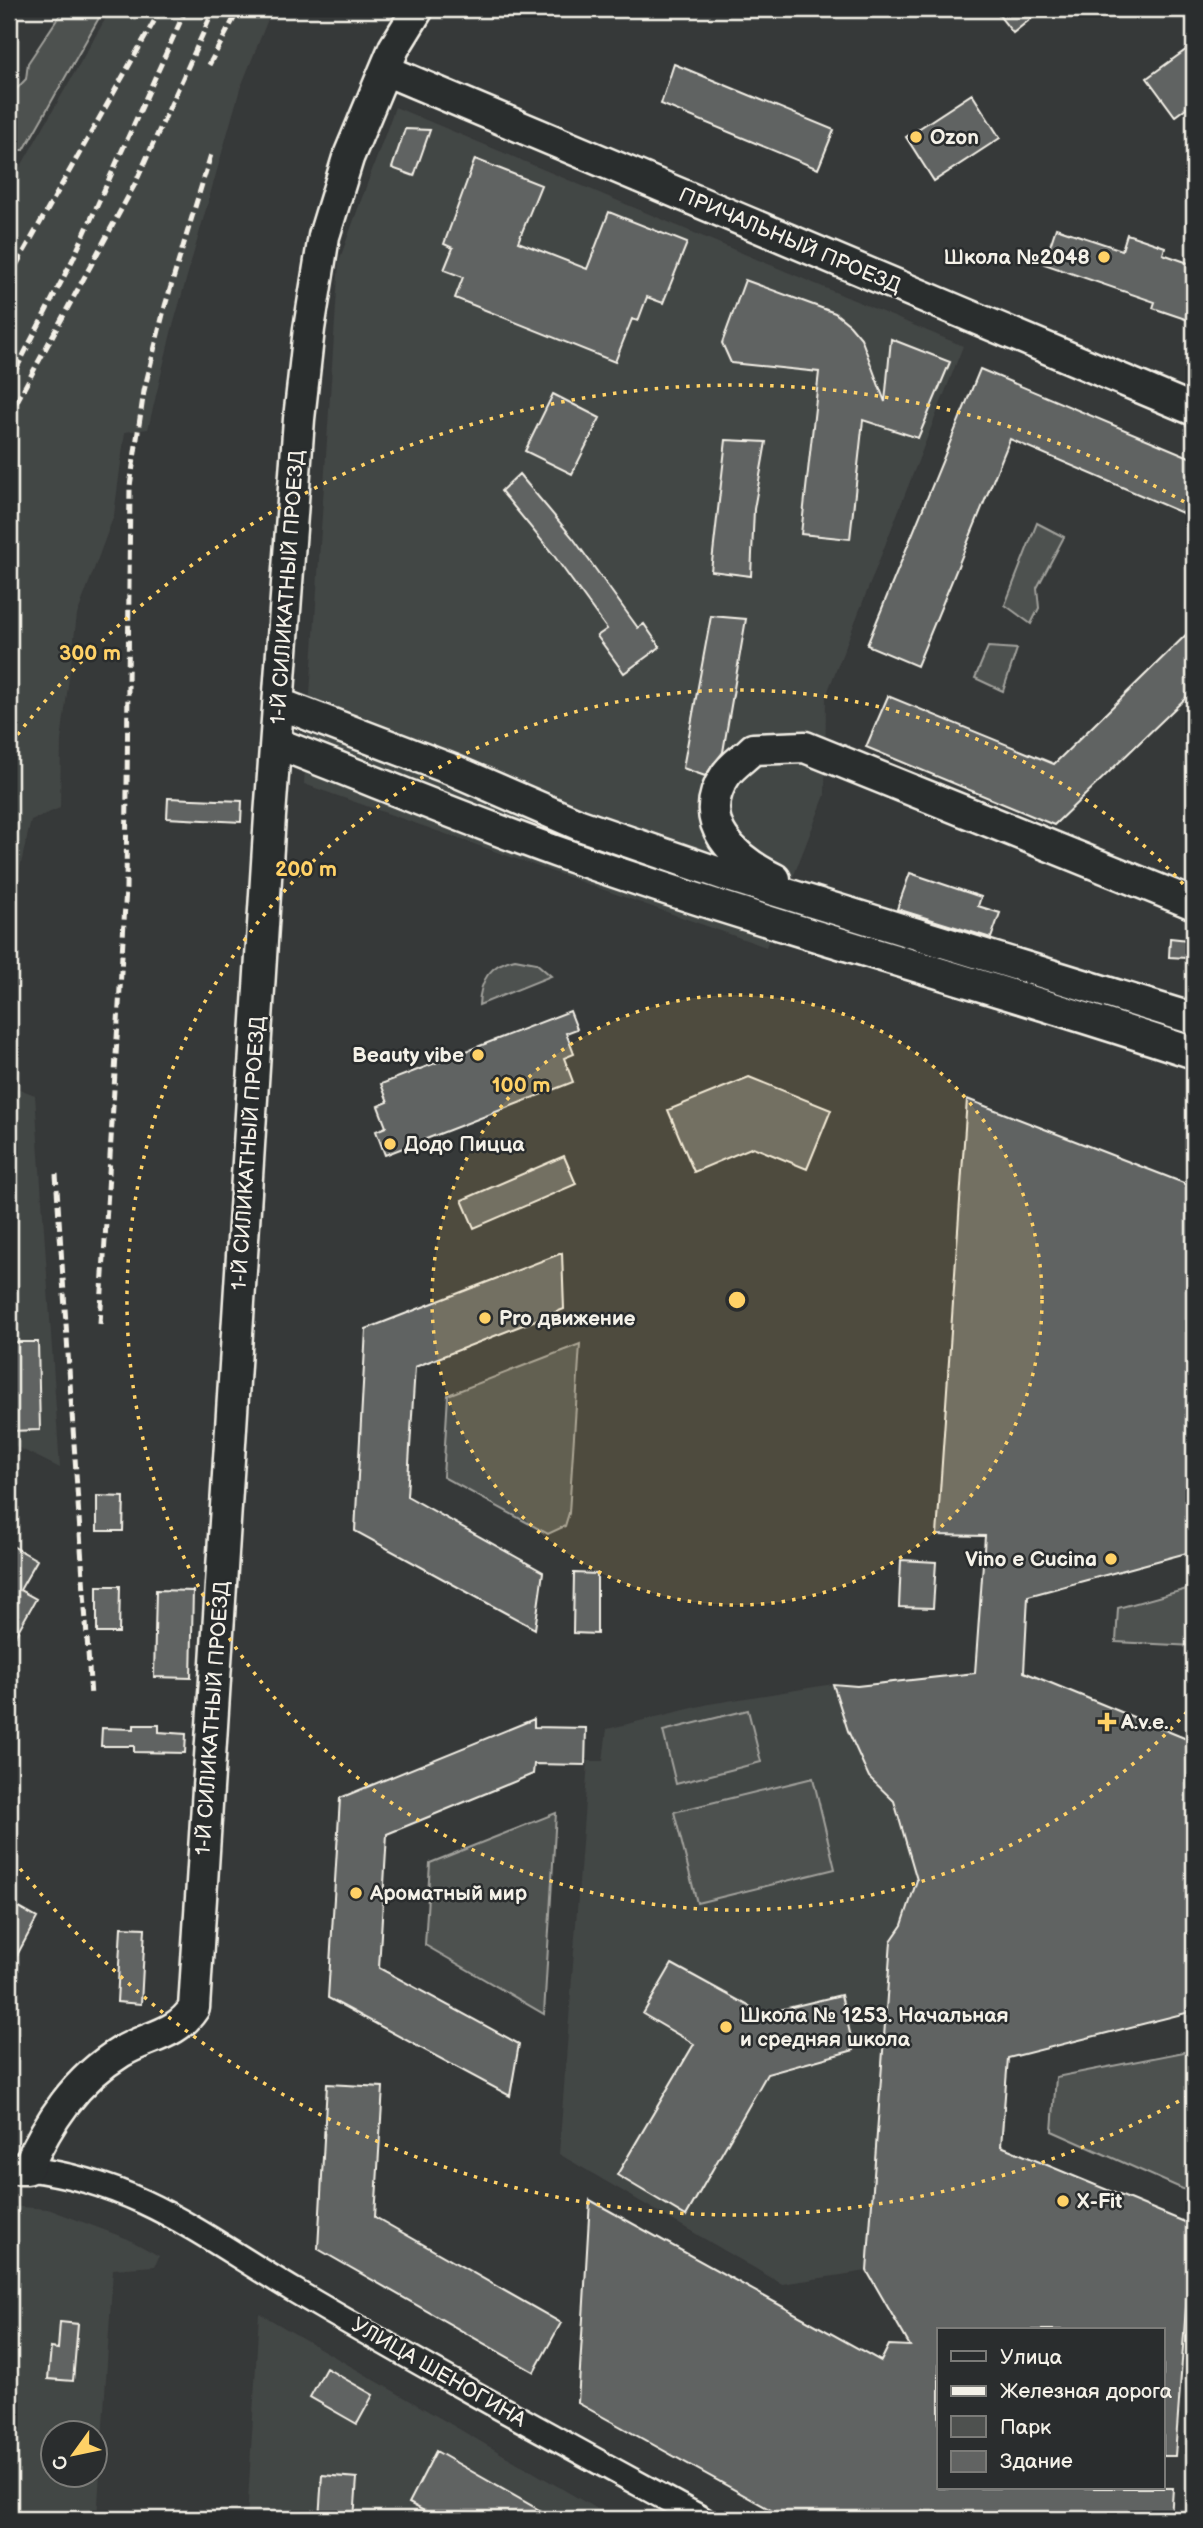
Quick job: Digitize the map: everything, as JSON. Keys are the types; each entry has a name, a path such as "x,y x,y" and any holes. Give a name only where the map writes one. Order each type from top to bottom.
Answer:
{"street":[{"path":"390,59 400,9"},
{"path":"390,59 418,9"},
{"name":"ПРИЧАЛЬНЫЙ ПРОЕЗД","path":"390,59 1194,410"},
{"name":"1-Й СИЛИКАТНЫЙ ПРОЕЗД","path":"179,2217 98,2182 18,2169 55,2113 78,2089 122,2052 184,2024 194,2008 299,419 316,280 337,192 390,59"},
{"path":"280,704 453,770 580,825 842,911 1194,1020"},
{"path":"276,743 563,854 719,905 1033,999 1194,1053"},
{"path":"842,911 767,875 736,855 719,837 715,805 724,777 753,750 805,747 1194,904"},
{"name":"УЛИЦА ШЕНОГИНА","path":"179,2217 295,2291 703,2519"}],"shaded area":[{"path":"111,9 272,9 240,89 171,333 148,429 125,432 114,515 77,615 61,741 60,808 31,820 9,916 9,187"},
{"path":"395,107 963,346 826,696 825,795 766,947 304,784 339,261"},
{"path":"9,968 20,971 9,1005"},
{"path":"9,1085 35,1095 60,1468 9,1443"},
{"name":"Школа № 1253. Начальная и средняя школа","path":"833,1684 848,1731 869,1777 894,1801 917,1880 902,1925 891,1941 867,2271 782,2284 559,2154 588,1761 603,1761 607,1729 709,1704"},
{"path":"9,2206 48,2209 128,2239 159,2256 155,2266 113,2269 103,2420 38,2420 38,2490 99,2490 97,2519 9,2519"},
{"path":"259,2313 614,2519 247,2519"}],"green space":[{"path":"64,9 104,9 24,150 9,150 9,97 26,79 28,63"},
{"path":"1037,523 1064,537 1037,588 1039,608 1031,624 1005,605"},
{"path":"988,647 1017,649 1003,691 975,678"},
{"path":"515,959 536,963 551,976 479,1005 488,974 506,961"},
{"path":"580,1344 569,1513 565,1526 548,1534 443,1477 448,1395"},
{"path":"1194,1587 1194,1646 1116,1642 1118,1608"},
{"path":"748,1710 761,1762 676,1784 663,1731"},
{"path":"813,1778 835,1869 697,1903 674,1812"},
{"path":"556,1813 544,2014 425,1945 430,1863"},
{"path":"1194,2050 1194,2194 1052,2131 1056,2077"}],"building":[{"path":"994,9 1043,9 1013,33"},
{"path":"1194,44 1194,102 1175,116 1147,78"},
{"path":"674,64 834,130 818,169 661,104"},
{"path":"972,94 1000,138 934,181 906,137"},
{"path":"405,129 430,130 414,176 392,168"},
{"path":"475,159 541,185 518,242 587,269 609,212 687,243 663,303 647,297 638,321 632,319 615,362 455,298 463,277 444,270 453,248 444,244"},
{"name":"Школа №2048","path":"1056,228 1122,250 1127,234 1165,247 1163,254 1194,265 1194,311 1191,321 1153,308 1155,302 1044,264"},
{"path":"745,280 835,313 850,325 861,338 885,402 891,339 950,362 918,438 863,420 850,539 801,534 819,372 731,363 722,343"},
{"path":"980,369 1194,459 1194,518 1010,439 917,666 867,645"},
{"path":"553,394 600,418 572,474 525,451"},
{"path":"726,440 766,442 754,509 751,576 711,571"},
{"path":"519,474 573,538 638,628 644,624 660,647 624,673 597,636 607,629 552,553 501,491"},
{"path":"711,616 746,619 723,752 705,776 683,768"},
{"path":"1194,627 1194,690 1054,825 866,747 888,696 1054,764"},
{"path":"168,798 242,801 241,822 167,818"},
{"path":"910,873 981,897 978,906 1000,913 991,938 897,909"},
{"path":"1170,938 1188,940 1186,958 1169,957"},
{"path":"570,1011 577,1029 566,1033 574,1054 564,1058 573,1082 385,1155 376,1131 386,1127 378,1106 388,1102 381,1084"},
{"path":"749,1077 831,1110 807,1169 753,1147 694,1172 668,1110"},
{"path":"967,1099 1194,1187 1194,1551 1028,1596 1024,1672 1194,1742 1194,2011 1008,2058 1001,2146 1192,2225 1175,2456 1164,2456 1164,2328 937,2328 937,2490 1173,2488 1171,2519 787,2519 578,2403 590,2200 881,2361 889,2345 910,2346 867,2271 891,1941 902,1925 917,1880 894,1801 869,1777 848,1731 833,1684 857,1686 975,1673 985,1536 937,1535"},
{"path":"564,1156 576,1184 474,1228 462,1200"},
{"path":"562,1253 564,1309 415,1367 407,1496 543,1572 535,1629 355,1531 366,1329"},
{"path":"9,1342 38,1342 40,1430 10,1431"},
{"path":"97,1496 124,1497 123,1531 97,1531"},
{"path":"9,1544 37,1560 20,1590 36,1599 9,1647"},
{"path":"901,1560 936,1562 933,1608 899,1607"},
{"path":"574,1573 597,1574 597,1634 573,1633"},
{"path":"97,1586 120,1586 119,1633 97,1633"},
{"path":"156,1590 193,1591 191,1678 154,1677"},
{"path":"534,1719 534,1727 586,1728 585,1765 534,1764 533,1774 387,1834 379,1968 519,2044 510,2096 328,1998 340,1798"},
{"path":"134,1725 159,1725 159,1732 186,1734 185,1753 134,1752 134,1746 101,1746 102,1728 134,1729"},
{"path":"9,1902 37,1918 9,1970"},
{"path":"121,1927 145,1928 141,2004 117,2002"},
{"path":"672,1964 763,2014 841,1995 854,2050 767,2074 686,2216 617,2175 694,2044 643,2014"},
{"path":"327,2084 383,2087 375,2217 561,2323 534,2372 318,2249"},
{"path":"60,2322 78,2324 73,2381 48,2379 51,2348 58,2349"},
{"path":"326,2368 373,2395 357,2424 310,2397"},
{"path":"436,2451 555,2519 439,2519 409,2503"},
{"path":"322,2475 357,2478 354,2519 319,2519"}],"railway":[{"path":"9,278 161,9"},
{"path":"9,383 73,259 186,9"},
{"path":"9,416 135,184 214,9"},
{"path":"209,65 239,9"},
{"path":"100,1324 126,888 130,486 144,391 165,306 212,151"},
{"path":"56,1174 91,1697"}],"place":[{"name":"Ozon","path":"916,137"},
{"name":"Школа №2048","path":"1104,257"},
{"name":"Beauty vibe","path":"478,1055"},
{"name":"Додо Пицца","path":"390,1144"},
{"name":"Pro движение","path":"485,1318"},
{"name":"Vino e Cucina","path":"1111,1559"},
{"name":"A.v.e.","path":"1107,1722"},
{"name":"Ароматный мир","path":"356,1893"},
{"name":"Школа № 1253. Начальная и средняя школа","path":"726,2027"},
{"name":"X-Fit","path":"1063,2201"}]}
